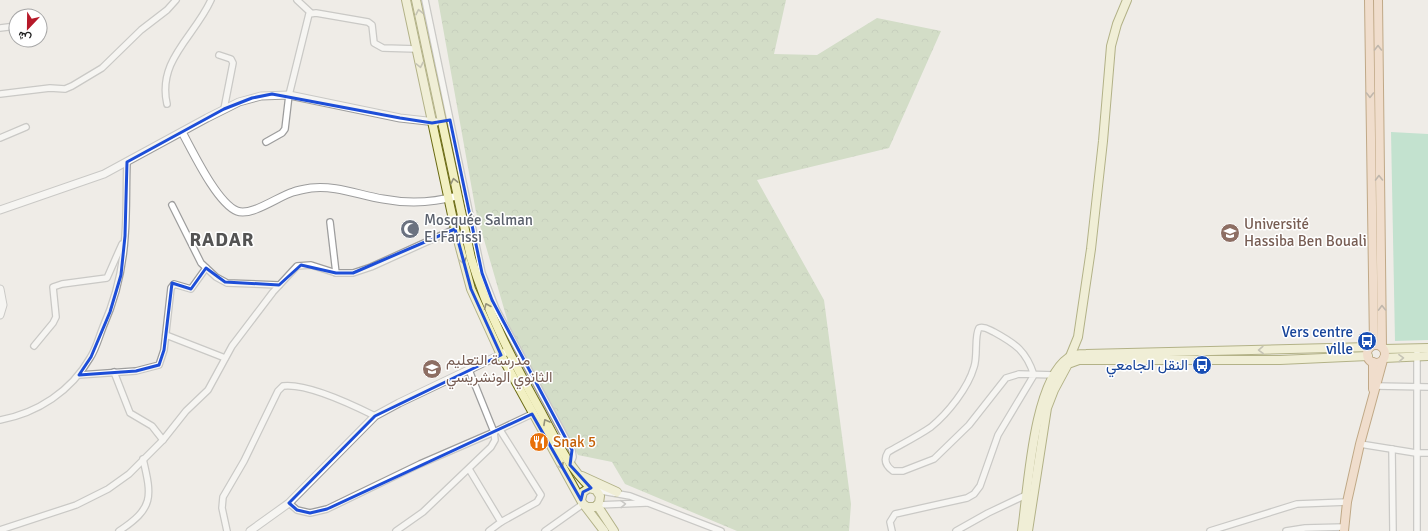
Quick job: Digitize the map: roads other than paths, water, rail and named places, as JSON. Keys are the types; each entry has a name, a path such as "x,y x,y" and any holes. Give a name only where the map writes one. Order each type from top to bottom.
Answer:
{"main road":[{"path":"406,0 455,229 471,289 504,353 532,414 583,503 604,531"},
{"path":"416,0 457,196 477,280 504,353 570,466 576,474 594,489 600,498 597,505 592,508 583,503"},
{"path":"1069,360 1078,336 1090,257 1103,141 1111,46 1117,24 1127,0"},
{"path":"1369,0 1372,346 1370,359 1372,400"},
{"path":"1344,529 1347,502 1360,444 1384,353 1378,0"},
{"path":"1028,531 1033,441 1040,407 1064,361 1086,354 1372,346 1384,353 1417,353 1428,356"},
{"path":"1417,353 1428,348"},
{"path":"1069,360 1370,359 1377,362 1384,353"},
{"path":"576,474 617,492"},
{"path":"583,503 582,492 594,489"},
{"path":"1022,531 1031,493"},
{"path":"597,505 614,531"}],"street":[{"path":"0,94 50,88 65,89 72,86 102,68 141,30 167,10 176,0"},
{"path":"167,104 165,84 168,68 202,18 211,0"},
{"path":"297,0 311,13 337,15 368,22 372,25 374,43 379,47 417,49"},
{"path":"425,0 482,274 496,309 572,450 573,457 570,466"},
{"path":"266,142 282,133 285,129 288,95 306,20 311,13"},
{"path":"219,55 230,59 233,63 224,109"},
{"path":"0,210 104,174 224,109 252,98 272,94 288,95 400,118 432,122 450,120"},
{"path":"0,138 26,127"},
{"path":"182,132 219,195 230,207 239,212 248,211 293,192 311,188 333,188 408,203 422,203 457,196"},
{"path":"0,420 24,414 53,399 79,375 91,357 110,312 121,275 125,236 127,162"},
{"path":"172,205 186,230 196,254 206,268 225,282 279,285"},
{"path":"330,222 336,273"},
{"path":"0,530 36,520 89,499 117,483 129,474 163,440 186,411 208,390 225,358 292,269 301,265 311,265 336,273 353,273 371,267 455,229"},
{"path":"34,346 53,323 56,317 54,286 107,278 125,236"},
{"path":"79,375 136,371 159,365 163,355 171,288 174,284 191,288 206,268"},
{"path":"0,289 2,305 0,315"},
{"path":"892,531 890,522 895,514 967,498 977,491 998,435 1034,375 1030,361 1015,343 987,328 980,328 977,333 975,366 964,390 931,426 888,452 885,458 886,463 891,470 896,472 918,467 934,459 969,425 1006,378 1019,374 1034,375 1058,375"},
{"path":"166,335 225,358"},
{"path":"250,531 289,503 375,416 504,353"},
{"path":"1417,353 1416,453 1418,531"},
{"path":"396,531 423,512 491,447 495,440 494,432 469,370"},
{"path":"114,372 130,412 152,426 163,440"},
{"path":"227,531 222,508 223,497 244,461 278,391 283,386 296,386 324,394 375,416"},
{"path":"1376,386 1428,387"},
{"path":"289,503 298,510 310,513 327,509 420,464 500,430 532,414"},
{"path":"489,531 501,522 537,502 541,495 500,430"},
{"path":"1360,444 1416,453 1428,453"},
{"path":"1392,449 1393,531"},
{"path":"119,531 134,522 149,501 149,484 143,459"},
{"path":"469,469 501,522"},
{"path":"594,489 617,492 721,531"},
{"path":"956,531 988,513 1031,493"},
{"path":"1210,531 1297,504 1347,502"},
{"path":"545,531 583,503"},
{"path":"597,505 648,503"},
{"path":"1286,531 1344,529"}],"place":[{"name":"Mosquée Salman El Farissi","path":"410,229"},
{"name":"Université Hassiba Ben Bouali","path":"1230,233"},
{"name":"Vers centre ville","path":"1367,341"},
{"name":"النقل الجامعي","path":"1202,365"},
{"name":"مدرسة التعليم الثانوي الونشريسي","path":"432,369"},
{"name":"Snak 5","path":"539,442"}],"district":[{"name":"RADAR","path":"222,239"}]}
